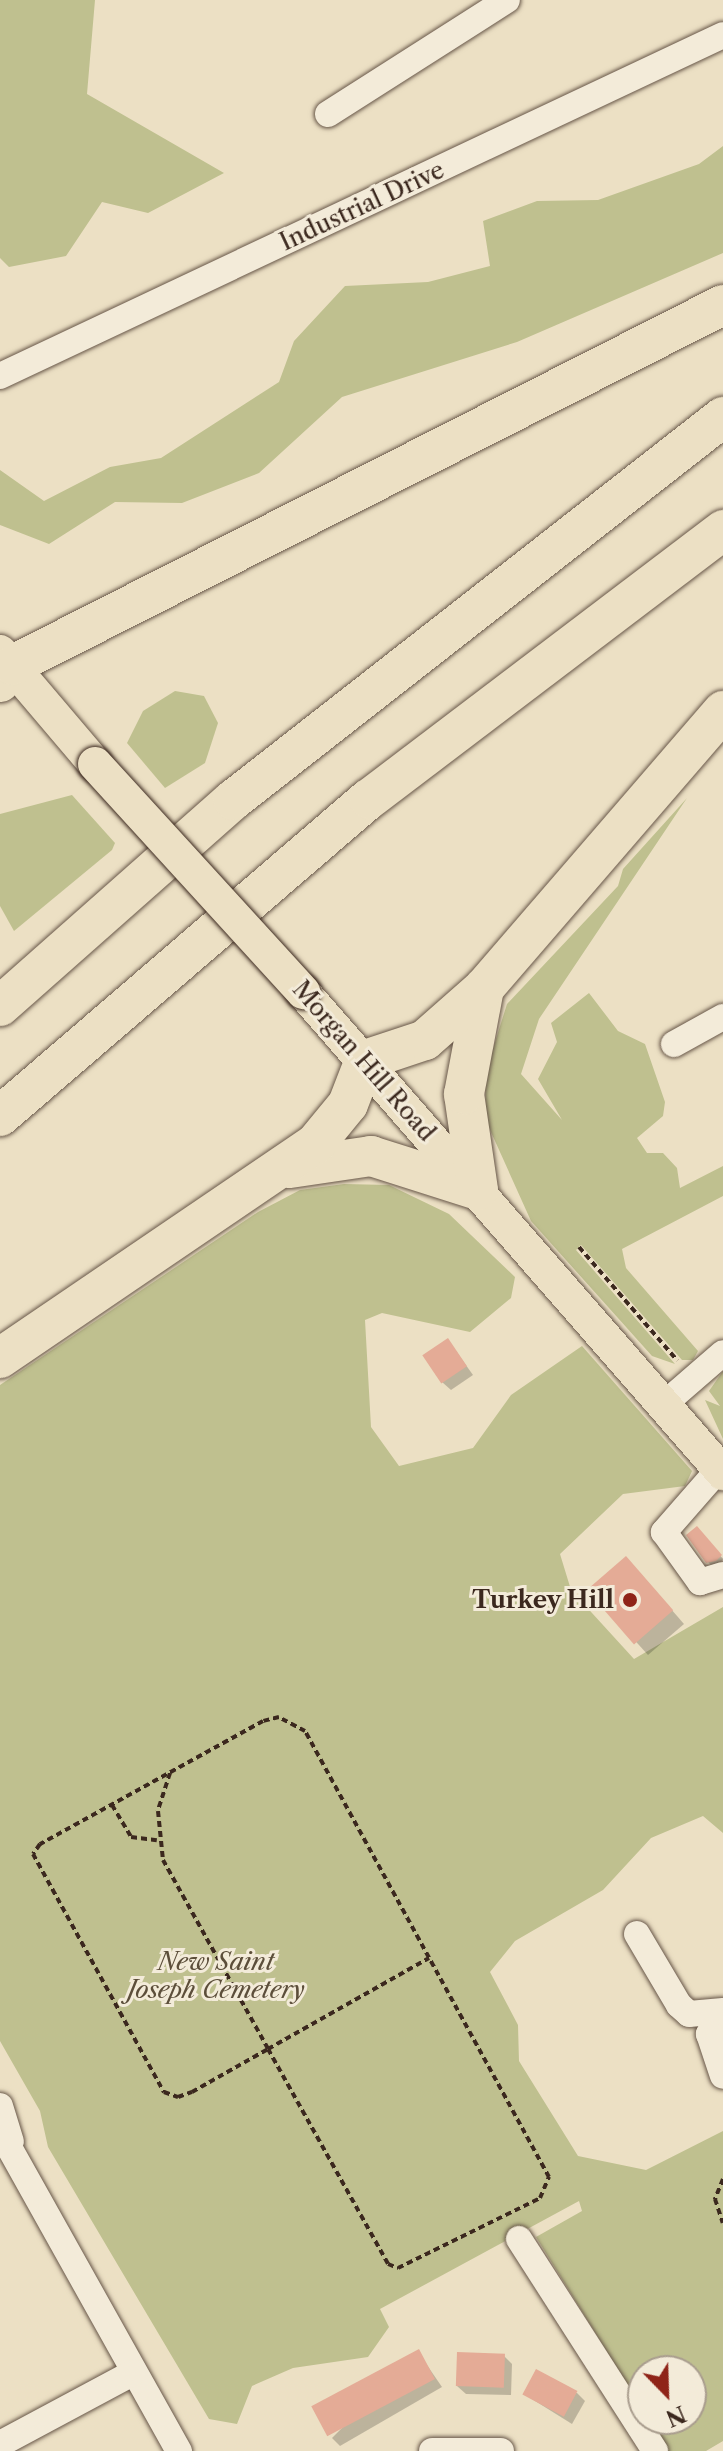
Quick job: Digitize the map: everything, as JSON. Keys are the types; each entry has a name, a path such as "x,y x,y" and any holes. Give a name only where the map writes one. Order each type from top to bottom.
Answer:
{"highway":[{"path":"4,666 723,305"},
{"path":"0,1006 318,731 723,417"},
{"path":"0,1116 369,799 723,530"},
{"path":"0,1358 268,1177 334,1125 365,1060 425,1040 484,988 723,711"},
{"path":"268,1177 364,1155 478,1190 464,1094 484,988"}],"main road":[{"name":"Morgan Hill Road","path":"4,666 365,1060 721,1471"}],"street":[{"path":"328,114 507,0"},
{"name":"Industrial Drive","path":"0,376 723,35"},
{"path":"674,1044 723,1017"},
{"path":"663,1405 723,1353"},
{"path":"721,1471 664,1532 700,1582 723,1575"},
{"path":"637,1934 679,2005 689,2014 723,2014"},
{"path":"723,2014 709,2034 723,2076"},
{"path":"0,2106 5,2136 179,2451"},
{"path":"519,2239 655,2451"},
{"path":"0,2444 134,2372"},
{"path":"432,2451 501,2451"}],"path":[{"path":"579,1247 690,1379"},
{"path":"170,1773 157,1840 268,2049 388,2264 409,2266 540,2198 549,2177 305,1731 292,1722 263,1721 112,1805 33,1854 164,2092 192,2092 268,2049 429,1958"},
{"path":"112,1805 131,1837 157,1840"},
{"path":"723,2179 715,2199 723,2223"}],"green space":[{"path":"0,0 95,0 87,94 224,173 148,213 102,202 66,256 9,267 0,258"},
{"path":"723,146 723,253 517,342 342,397 259,473 182,503 115,502 49,544 0,525 0,470 44,501 110,467 161,458 279,382 294,341 345,286 428,282 490,266 483,221 537,201 598,200 699,164"},
{"path":"175,691 204,696 218,723 205,763 165,788 127,743 143,711"},
{"path":"72,795 115,843 112,850 14,931 0,906 0,814"},
{"path":"687,798 539,1019 521,1074 562,1120 538,1079 557,1042 551,1023 589,993 618,1031 645,1044 665,1102 663,1116 637,1138 647,1153 663,1153 677,1168 680,1188 723,1166 723,1196 622,1249 626,1268 698,1351 693,1360 682,1360 581,1245 576,1250 675,1364 652,1356 531,1221 486,1121 485,1074 507,1004 618,886 623,869"},
{"name":"New Saint Joseph Cemetery","path":"344,1184 389,1185 449,1214 515,1277 511,1298 470,1332 382,1313 365,1320 371,1427 399,1466 473,1448 511,1395 582,1346 692,1471 685,1486 623,1494 560,1554 571,1590 634,1659 723,1607 723,1833 703,1816 651,1838 603,1890 515,1941 490,1972 518,2025 519,2061 578,2156 646,2170 723,2131 723,2441 706,2451 668,2451 658,2435 707,2435 707,2355 627,2355 627,2384 536,2237 582,2211 579,2201 380,2309 389,2327 368,2357 293,2368 252,2386 237,2424 209,2419 48,2147 40,2111 0,2041 0,1385 258,1212 300,1190"},
{"path":"723,1371 723,1439 705,1400 720,1406 709,1391"}],"building":[{"path":"448,1338 467,1366 441,1384 422,1355"},
{"path":"697,1526 722,1555 716,1561 706,1563 686,1535"},
{"name":"Turkey Hill","path":"626,1556 673,1610 634,1644 587,1590"},
{"path":"419,2349 435,2379 327,2436 311,2406"},
{"path":"457,2352 505,2354 504,2388 456,2386"},
{"path":"536,2369 577,2391 564,2417 522,2395"}],"place":[{"name":"Turkey Hill","path":"630,1600"}]}
